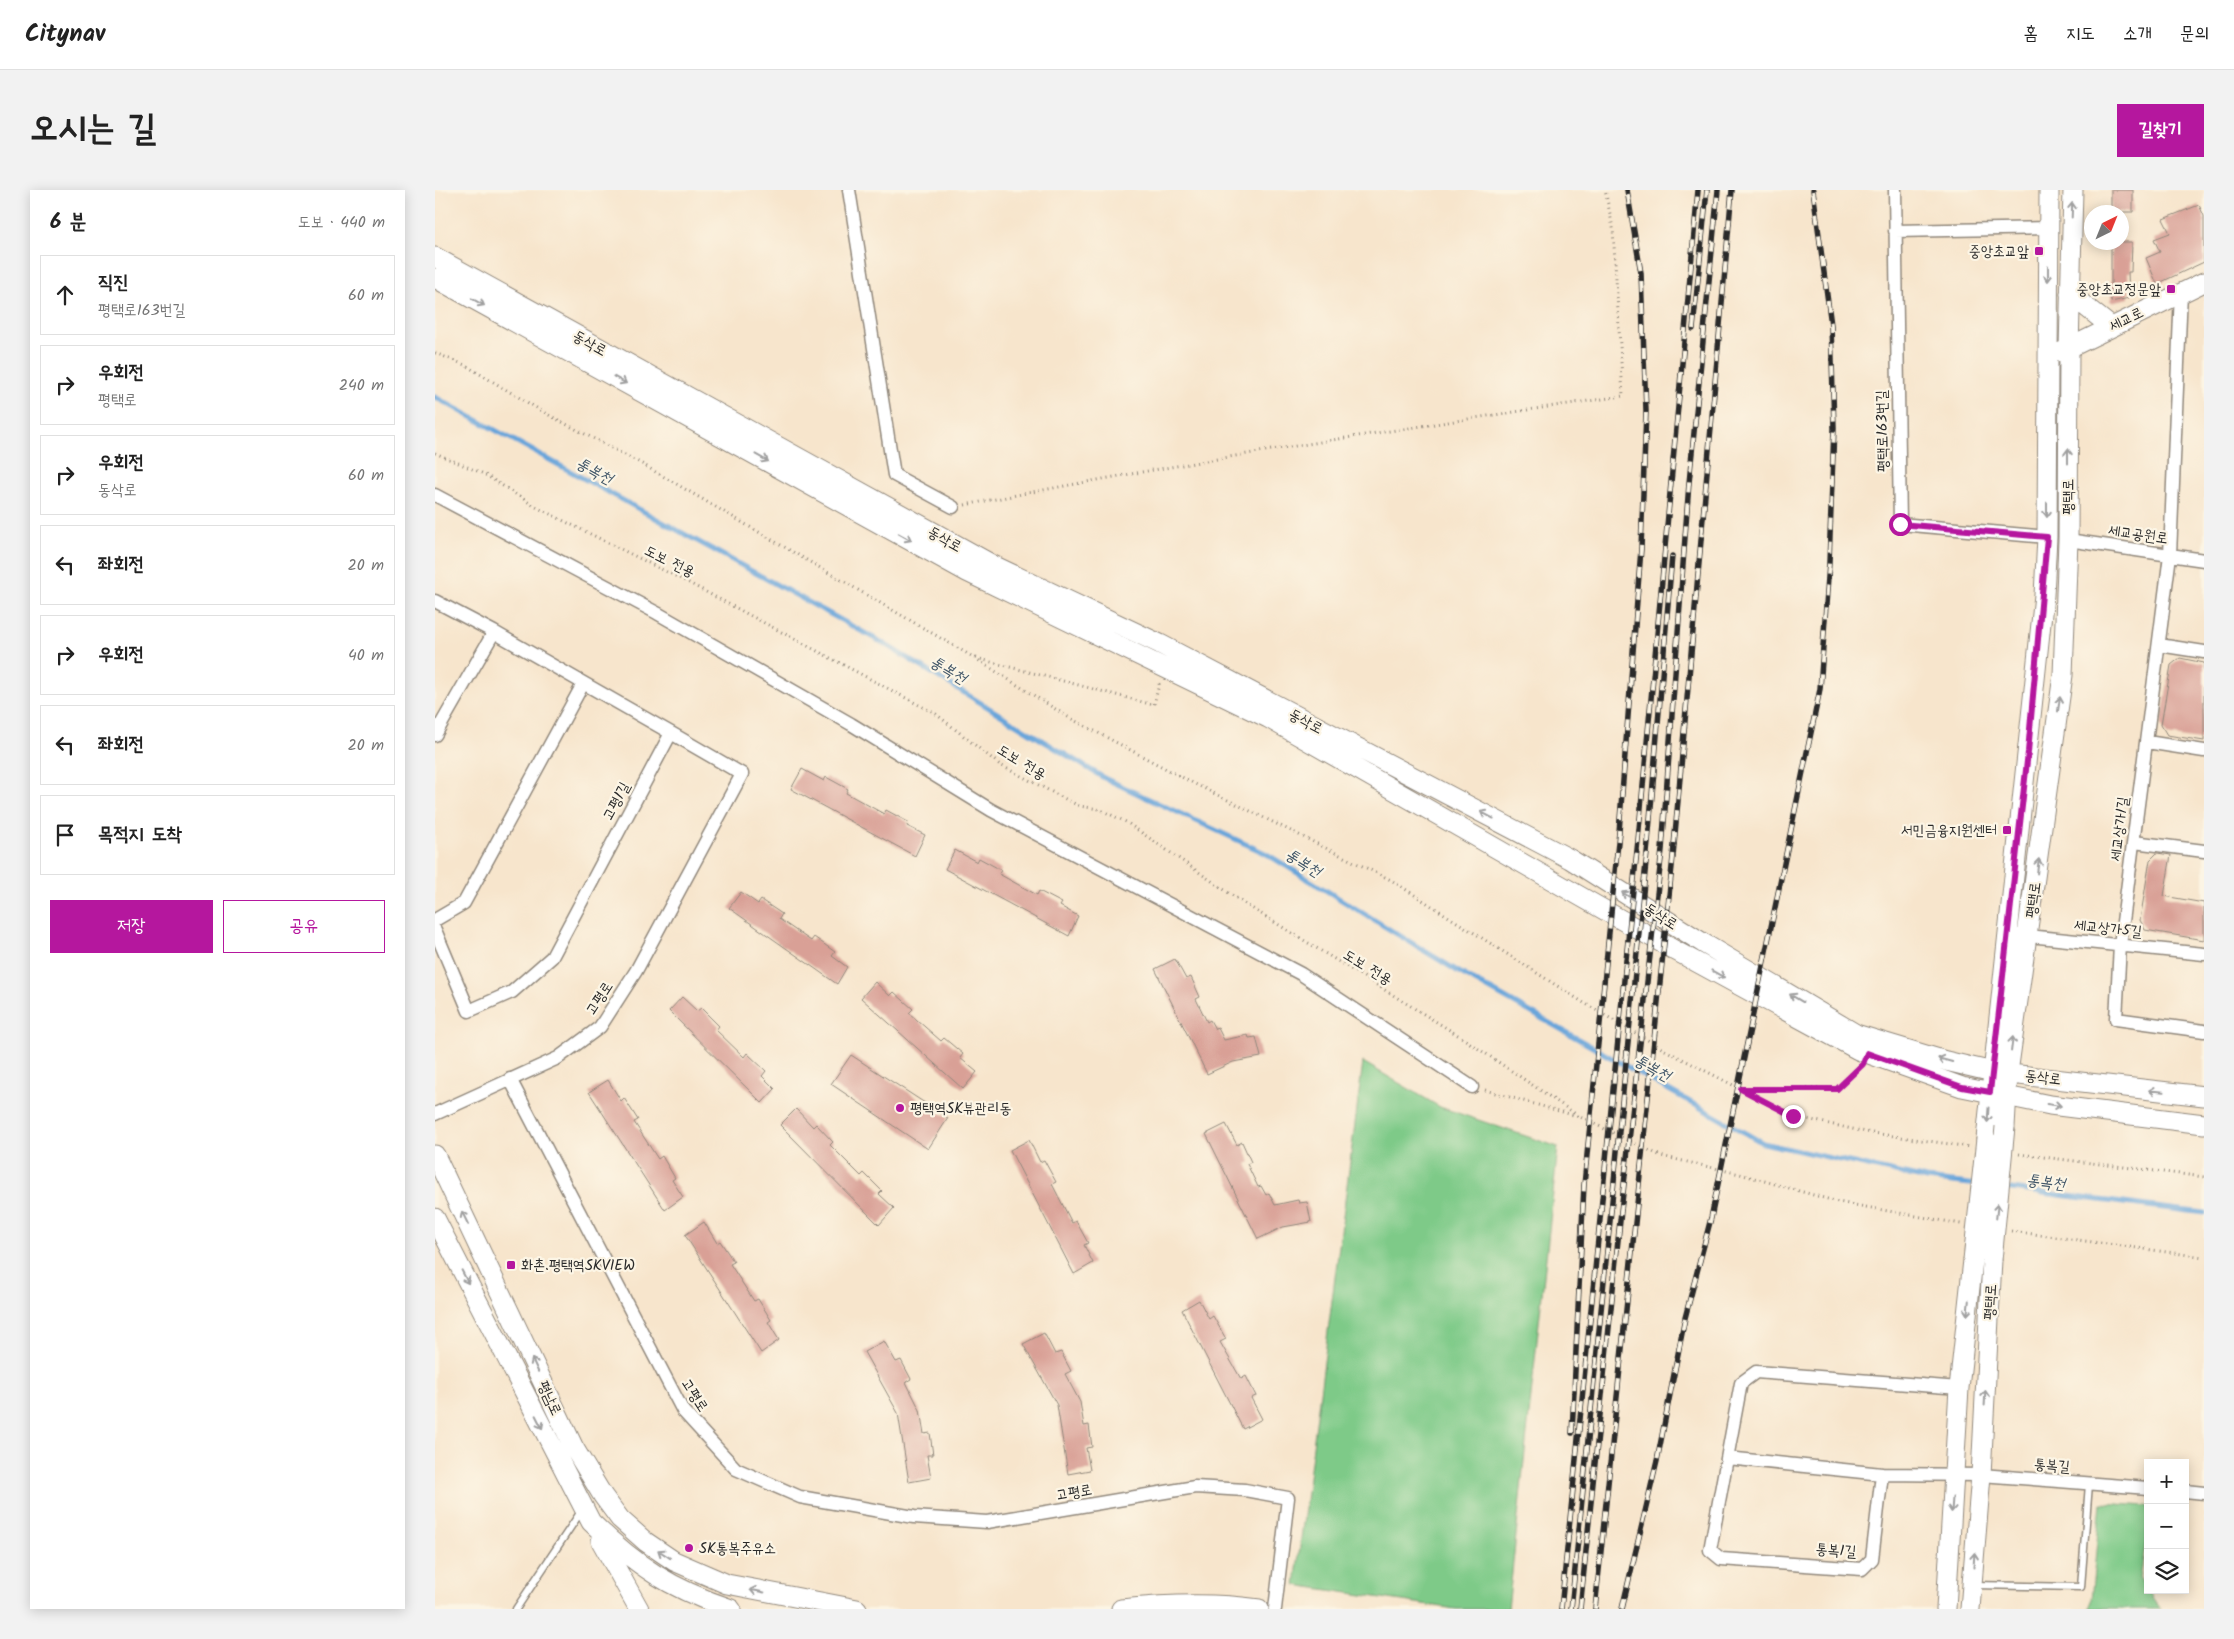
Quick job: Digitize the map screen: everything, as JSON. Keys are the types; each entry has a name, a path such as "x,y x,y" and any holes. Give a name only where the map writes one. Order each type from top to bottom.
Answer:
{"street":[{"path":"849,190 894,475 953,507"},
{"name":"평택로163번길","path":"1895,190 1900,524 2047,537"},
{"name":"평택로","path":"2001,1072 2009,934 2044,595 2047,537 2049,190"},
{"name":"평택로","path":"1946,1609 1959,1388 1973,1260 1979,1143 1998,1094 2029,936 2063,675 2068,540 2069,349 2073,190"},
{"path":"1895,231 2048,228"},
{"name":"동삭로","path":"435,257 993,565 1159,644 1570,859 1703,943 1856,1034 1946,1061 2001,1072 2204,1096"},
{"name":"동삭로","path":"435,278 967,572 1268,718 1676,951 1821,1031 1867,1053 1946,1082 2050,1105 2204,1124"},
{"name":"세교로","path":"2047,356 2069,349 2110,326 2204,282"},
{"name":"세교상가1길","path":"2181,292 2170,555 2120,945 2116,1019 2204,1031"},
{"path":"2070,294 2110,326"},
{"path":"435,495 657,613 851,724 991,810 1301,974 1472,1087"},
{"name":"세교공원로","path":"2068,540 2204,560"},
{"path":"435,601 494,632 671,733"},
{"path":"435,735 494,632"},
{"path":"2159,645 2204,652"},
{"path":"435,920 464,904 583,684"},
{"name":"고평로","path":"671,733 742,774 636,971 599,1027 558,1058 510,1079 683,1411 736,1469 800,1497 914,1517 987,1522 1195,1487 1245,1490 1288,1498 1275,1609"},
{"name":"고평1길","path":"435,930 469,1011 512,992 552,957 671,733"},
{"path":"2147,742 2204,751"},
{"path":"2134,842 2204,850"},
{"name":"세교상가5길","path":"2009,934 2204,954"},
{"path":"435,1114 510,1079"},
{"name":"평택로","path":"1970,1609 1981,1476 1992,1260 2005,1127 1998,1094"},
{"name":"평남로","path":"435,1155 574,1448 603,1496 620,1519 646,1542 674,1560 727,1584 857,1609"},
{"name":"평남로","path":"435,1218 587,1515 620,1551 697,1604 731,1609"},
{"name":"통복1길","path":"1882,1474 1872,1559 1862,1569 1721,1559 1710,1550 1741,1383 1756,1372 1959,1388"},
{"path":"1727,1458 1882,1474"},
{"name":"통복길","path":"1882,1474 1981,1476 2144,1488"},
{"path":"2189,1491 2204,1493"},
{"path":"587,1515 639,1609"},
{"path":"697,1604 707,1576"},
{"path":"1121,1609 1165,1604 1235,1606 1259,1609"}],"lane":[{"path":"1972,1585 2081,1587 2089,1484"},
{"path":"516,1609 587,1515"}],"path":[{"path":"953,507 1147,470 1447,421 1623,396 1613,228 1605,190"},
{"path":"435,353 465,365 545,413 642,464 973,657 1067,717 1193,783 1391,880 1584,1003 1663,1049 1793,1116 1866,1132 1979,1143"},
{"name":"도보 전용","path":"435,452 484,474 536,508 689,583 928,710 1000,765 1079,806 1099,809 1126,822 1245,904 1461,1037 1581,1117"},
{"path":"973,657 1154,705 1159,684 1151,679"},
{"path":"1741,1089 1837,1089 1863,1064 1867,1053"},
{"path":"1472,1087 1581,1117 1661,1156 1740,1174 1838,1202 1969,1225"},
{"path":"2011,1153 2204,1177"},
{"path":"2008,1230 2204,1257"}],"green space":[{"path":"1363,1062 1440,1107 1558,1147 1508,1609 1456,1609 1295,1585"},
{"path":"2101,1503 2144,1506 2144,1552 2140,1579 2144,1585 2144,1594 2150,1594 2160,1609 2090,1609"}],"building":[{"path":"2111,190 2133,190 2133,212 2129,212 2129,205 2111,205"},
{"path":"2199,205 2204,216 2204,262 2157,284 2146,258 2160,252 2154,239 2170,233 2163,219"},
{"path":"2129,242 2132,242 2131,272 2128,272 2129,298 2111,302 2111,250 2129,250"},
{"path":"2180,658 2204,663 2204,741 2167,735 2161,725 2171,665"},
{"path":"802,769 824,781 826,777 848,789 846,793 884,814 886,810 908,822 907,826 925,835 915,856 791,789"},
{"path":"955,850 977,862 979,858 1001,870 999,874 1037,895 1039,891 1062,903 1060,906 1078,916 1069,936 945,869"},
{"path":"2157,853 2171,855 2164,896 2204,903 2204,940 2145,930 2140,920 2150,860"},
{"path":"741,892 758,904 761,900 782,914 779,919 811,941 814,937 835,952 832,956 847,967 837,984 729,908"},
{"path":"1175,959 1186,979 1191,977 1200,997 1196,999 1207,1022 1210,1020 1215,1029 1218,1028 1224,1040 1248,1035 1249,1038 1256,1037 1261,1057 1233,1062 1207,1074 1155,969"},
{"path":"875,982 890,996 894,992 913,1009 909,1013 941,1041 944,1038 963,1054 960,1058 977,1072 963,1089 861,998"},
{"path":"682,997 697,1011 701,1008 719,1026 716,1030 744,1057 747,1053 766,1071 762,1076 775,1089 762,1103 669,1011"},
{"name":"평택역SK뷰관리동","path":"851,1055 948,1118 928,1149 831,1084"},
{"path":"608,1080 621,1101 624,1098 638,1120 634,1122 658,1159 662,1156 675,1178 672,1180 683,1197 665,1210 589,1092"},
{"path":"796,1109 813,1127 816,1124 833,1142 830,1145 861,1176 864,1173 882,1191 879,1194 894,1208 879,1225 780,1125"},
{"path":"1226,1124 1237,1145 1242,1142 1251,1162 1247,1164 1258,1187 1261,1186 1266,1195 1269,1193 1275,1205 1298,1200 1299,1203 1307,1202 1311,1222 1283,1227 1258,1239 1206,1134"},
{"path":"1029,1140 1040,1162 1044,1160 1056,1182 1052,1184 1072,1223 1076,1221 1088,1243 1084,1245 1093,1263 1074,1274 1010,1150"},
{"path":"704,1222 717,1243 720,1241 734,1262 730,1264 754,1301 758,1299 771,1320 768,1322 779,1340 761,1353 685,1235"},
{"path":"1199,1300 1209,1319 1213,1316 1226,1339 1220,1342 1241,1379 1246,1376 1256,1396 1251,1398 1262,1419 1243,1429 1182,1310"},
{"path":"1044,1333 1055,1354 1061,1352 1071,1371 1065,1374 1080,1402 1084,1426 1089,1425 1092,1447 1086,1448 1090,1470 1068,1474 1057,1405 1023,1344"},
{"path":"884,1341 896,1362 901,1360 911,1379 906,1382 920,1410 924,1434 930,1433 933,1455 927,1455 931,1478 909,1482 898,1413 864,1352"}],"waterway":[{"name":"통복천","path":"435,397 881,642 1104,778 1265,853 1459,972 1763,1143 1927,1179 1978,1185"},
{"name":"통복천","path":"2003,1188 2204,1213"}],"railway":[{"path":"1572,1433 1584,1185 1619,832 1641,549 1646,411 1641,273 1627,190"},
{"path":"1561,1609 1638,840 1698,190"},
{"path":"1693,329 1707,190"},
{"path":"1580,1609 1621,1211 1662,850 1689,483 1718,190"},
{"path":"1595,1609 1673,857 1732,190"},
{"path":"1622,1609 1657,1461 1685,1318 1711,1218 1820,689 1829,563 1834,428 1831,325 1813,190"},
{"path":"1571,1609 1648,843 1672,556"}],"place":[{"name":"중앙초교앞","path":"2039,251"},
{"name":"중앙초교정문앞","path":"2171,289"},
{"name":"서민금융지원센터","path":"2007,830"},
{"name":"평택역SK뷰관리동","path":"900,1108"},
{"name":"화촌.평택역SKVIEW","path":"511,1265"},
{"name":"SK통복주유소","path":"689,1548"}],"route":[{"path":"1793,1116 1741,1089 1837,1089 1863,1064 1867,1053 1962,1087 1990,1092 2028,752 2044,595 2047,537 1900,524"}]}
